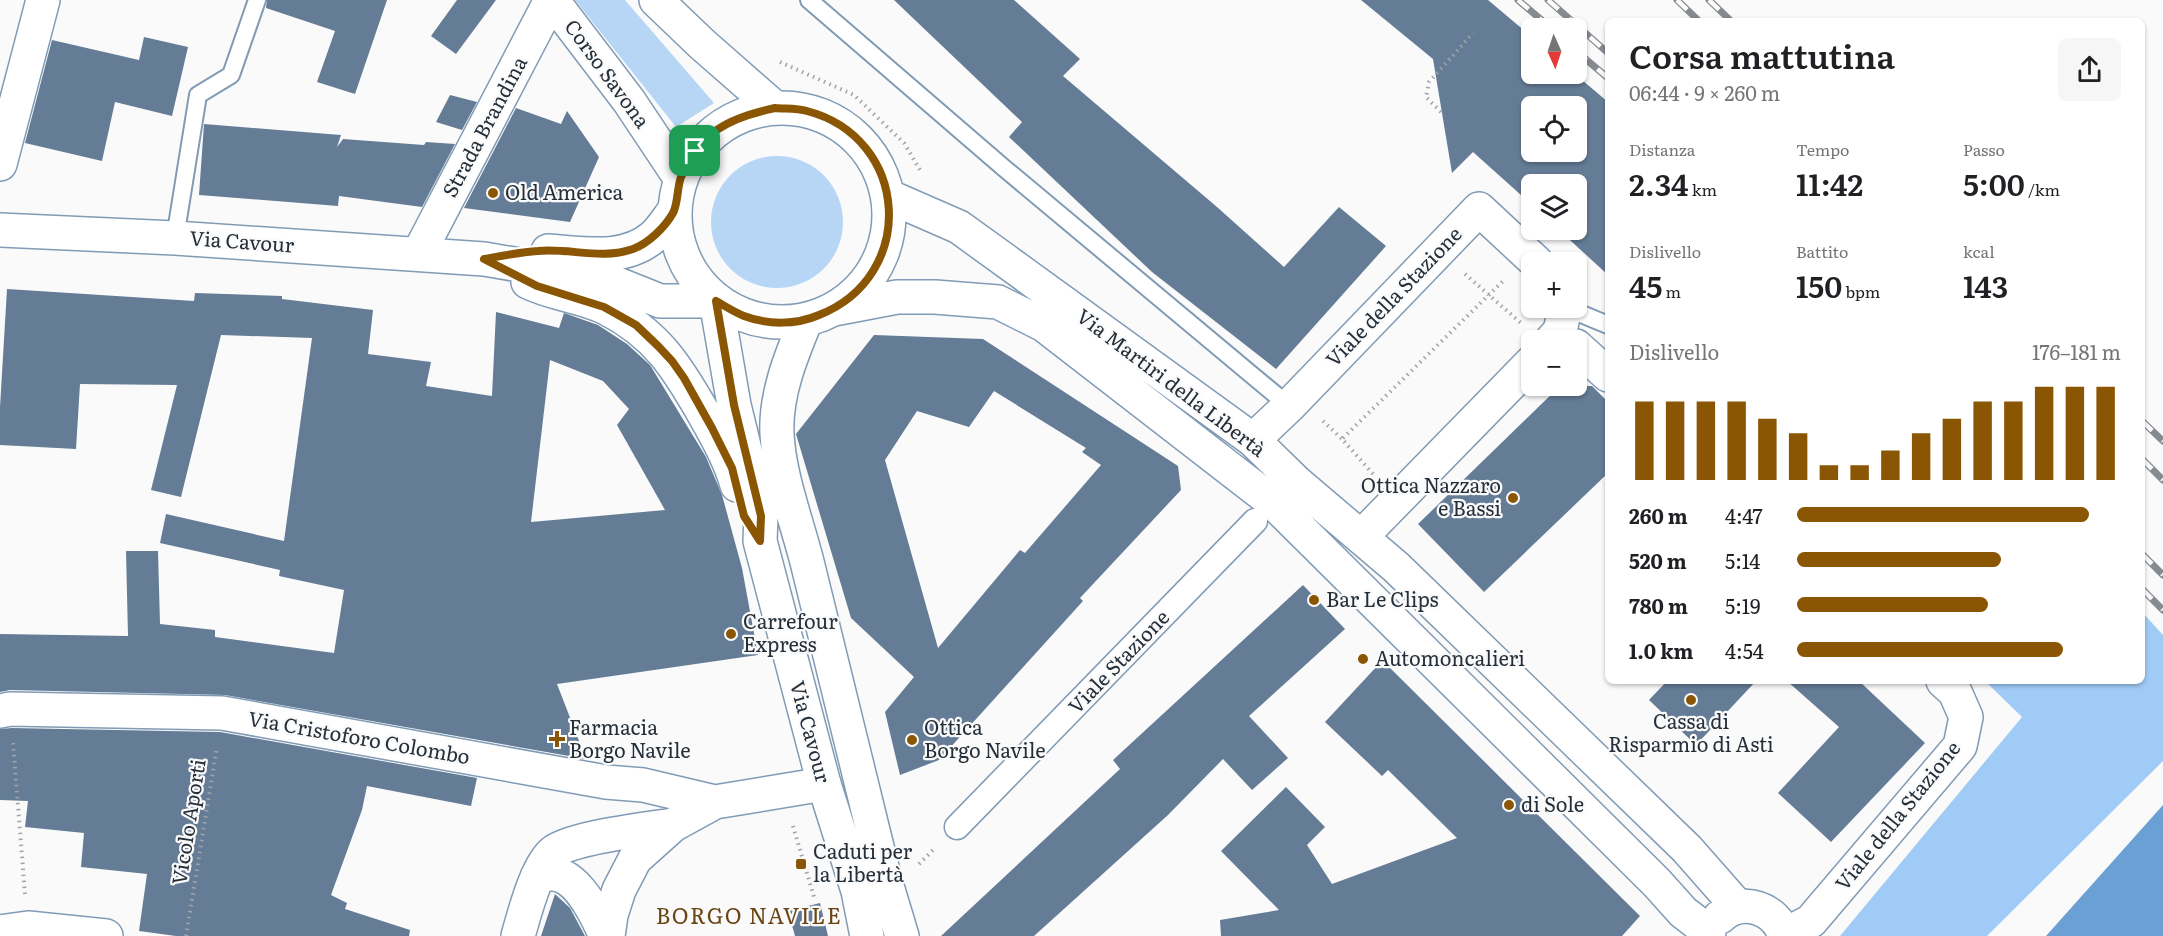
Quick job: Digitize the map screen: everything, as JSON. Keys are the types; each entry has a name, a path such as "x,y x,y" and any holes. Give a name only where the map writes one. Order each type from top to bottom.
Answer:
{"main road":[{"path":"0,164 43,0"},
{"name":"Corso Savona","path":"551,0 630,101 681,179"},
{"name":"Strada Brandina","path":"419,253 551,0"},
{"path":"656,0 775,108"},
{"path":"820,315 858,291 876,268 886,244 890,220 888,196 878,166 860,141 836,122 816,114 775,108 745,115 717,129 695,151 676,195 675,232 680,252 701,287 716,301 743,316 774,323 820,315 897,297 935,297 998,302 1044,325 1274,502 1649,874 1683,912 1709,934 1716,921 1726,912 1738,907 1751,906 1764,910 1775,918 1785,935"},
{"name":"Via Martiri della Libertà","path":"888,196 959,226 1253,441 1296,482 1396,567 1678,841 1738,907"},
{"name":"Viale della Stazione","path":"1253,441 1479,208 1526,252"},
{"name":"Via Cavour","path":"484,259 539,250 607,255 634,249 653,237 674,212"},
{"name":"Via Cavour","path":"0,230 175,238 484,259 615,283 660,300 716,301 734,405 761,516 760,541 824,784 858,891 867,936"},
{"path":"484,259 537,286 604,307 636,325 658,346 684,378 712,428 732,468 744,516 760,541"},
{"name":"Via Cavour","path":"820,315 791,357 777,411 777,435 783,472 802,539 886,883 902,936"},
{"path":"1559,328 1605,372"},
{"path":"1360,537 1521,373"},
{"name":"Viale della Stazione","path":"1785,935 1811,921 1960,746 1966,717 1955,692 1946,684"},
{"name":"Via Cristoforo Colombo","path":"5,710 222,713 595,780 643,784 715,802"},
{"path":"607,936 611,915 620,890 635,859 674,825 715,802 824,784"},
{"path":"518,936 537,877 554,852 578,842 674,825"},
{"path":"537,877 550,873 565,878 589,903 607,936"},
{"path":"14,930 105,936"}],"street":[{"name":"Viale Stazione","path":"957,827 1255,521"}],"lane":[{"path":"175,238 198,95 231,75 257,0"},
{"path":"808,0 1004,168 1289,406"},
{"path":"1559,328 1605,325"}],"path":[{"path":"1441,112 1426,97 1428,82 1473,33"},
{"path":"772,59 855,95 904,143 922,173"},
{"path":"1458,268 1489,295 1559,328"},
{"path":"1396,499 1342,439 1489,295 1521,269"},
{"path":"5,710 14,930"},
{"name":"Vicolo Aporti","path":"186,936 222,713"},
{"path":"782,790 814,897"},
{"path":"916,867 957,827"}],"shaded area":[{"path":"575,0 625,0 714,103 676,127"},
{"path":"777,156 802,161 824,175 838,197 843,222 838,247 824,269 802,283 777,288 752,283 730,269 716,247 711,222 716,197 730,175 752,161"},
{"path":"2145,615 2163,635 2163,761 1987,936 1840,936 2022,717 1988,684 2145,684"},
{"path":"2163,805 2163,936 2046,936"}],"building":[{"path":"267,0 387,0 355,94 317,82 335,31 266,8"},
{"path":"457,0 496,0 456,54 431,36"},
{"path":"894,0 1014,0 1080,59 1063,76 1284,267 1339,207 1386,246 1276,369 1152,272 1009,137 1022,122"},
{"path":"1361,0 1488,0 1521,28 1521,84 1587,84 1605,99 1605,272 1587,256 1587,252 1583,252 1570,240 1587,240 1587,174 1521,174 1521,195 1473,152 1452,173 1433,59"},
{"path":"144,37 188,47 172,116 115,102 102,161 25,143 52,40 139,60"},
{"path":"450,95 477,102 462,130 436,122"},
{"path":"516,108 561,124 567,111 599,157 570,222 464,208"},
{"path":"204,124 341,135 337,147 343,139 424,145 426,142 455,144 422,207 339,196 338,206 199,195"},
{"path":"7,289 194,301 195,293 282,296 282,299 373,310 368,354 431,362 426,386 492,396 496,312 559,328 564,313 598,325 627,344 650,365 706,457 722,495 742,568 758,655 557,684 586,759 225,695 10,690 0,692 0,634 128,636 126,551 158,551 160,624 215,630 215,637 334,653 344,590 279,576 280,570 160,543 166,514 284,541 312,338 221,335 181,497 151,490 177,385 80,384 76,449 0,445","holes":["550,360 603,381 629,409 617,425 665,510 531,522"]},
{"path":"874,335 983,339 1178,466 1181,490 1080,598 1083,601 939,760 900,775 885,712 914,677 851,618 796,434","holes":["994,391 1086,448 1082,452 1101,465 1025,553 1020,550 938,648 885,460 917,411 969,427"]},
{"name":"Ottica Nazzaro e Bassi","path":"1587,386 1592,386 1605,399 1605,476 1484,592 1418,524 1550,396 1587,396"},
{"path":"1303,585 1345,629 1249,716 1288,758 1252,790 1223,759 1168,815 1034,936 941,936 1120,769 1113,760"},
{"path":"1384,662 1640,916 1622,936 1221,936 1220,920 1279,910 1221,851 1286,787 1325,827 1307,845 1332,884 1457,838 1388,770 1382,776 1325,722 1379,664"},
{"path":"1664,684 1753,684 1696,745 1649,700"},
{"path":"1790,684 1862,684 1925,743 1831,842 1778,793 1839,727"},
{"path":"0,729 220,732 477,778 471,806 367,786 362,810 331,895 347,903 345,909 410,930 409,936 176,936 139,931 147,874 81,867 84,833 25,827 28,801 0,800"},
{"path":"555,894 570,908 585,936 541,936"},
{"path":"820,903 828,936 795,936 788,911"}],"railway":[{"path":"1518,0 1539,18"},
{"path":"1548,0 1605,50"},
{"path":"1677,0 1696,18"},
{"path":"1709,0 1728,18"},
{"path":"1587,60 1605,75"},
{"path":"2145,424 2163,441"},
{"path":"2145,462 2163,480"},
{"path":"2145,557 2163,575"},
{"path":"2145,592 2163,610"}],"place":[{"name":"Old America","path":"493,193"},
{"name":"Ottica Nazzaro e Bassi","path":"1513,498"},
{"name":"Bar Le Clips","path":"1314,600"},
{"name":"Carrefour Express","path":"731,634"},
{"name":"Automoncalieri","path":"1363,659"},
{"name":"Cassa di Risparmio di Asti","path":"1691,700"},
{"name":"Farmacia Borgo Navile","path":"557,739"},
{"name":"Ottica Borgo Navile","path":"912,740"},
{"name":"di Sole","path":"1509,805"},
{"name":"Caduti per la Libertà","path":"801,864"}],"district":[{"name":"BORGO NAVILE","path":"749,916"}],"route":[{"path":"775,108 806,111 836,122 860,141 878,166 888,196 890,220 886,244 876,268 858,291 834,309 806,320 774,323 743,316 716,301 734,405 761,516 760,541 744,516 732,468 712,428 684,378 658,346 636,325 604,307 537,286 484,259 539,250 607,255 634,249 653,237 674,212 681,179 695,151 717,129 745,115 775,108"}]}
